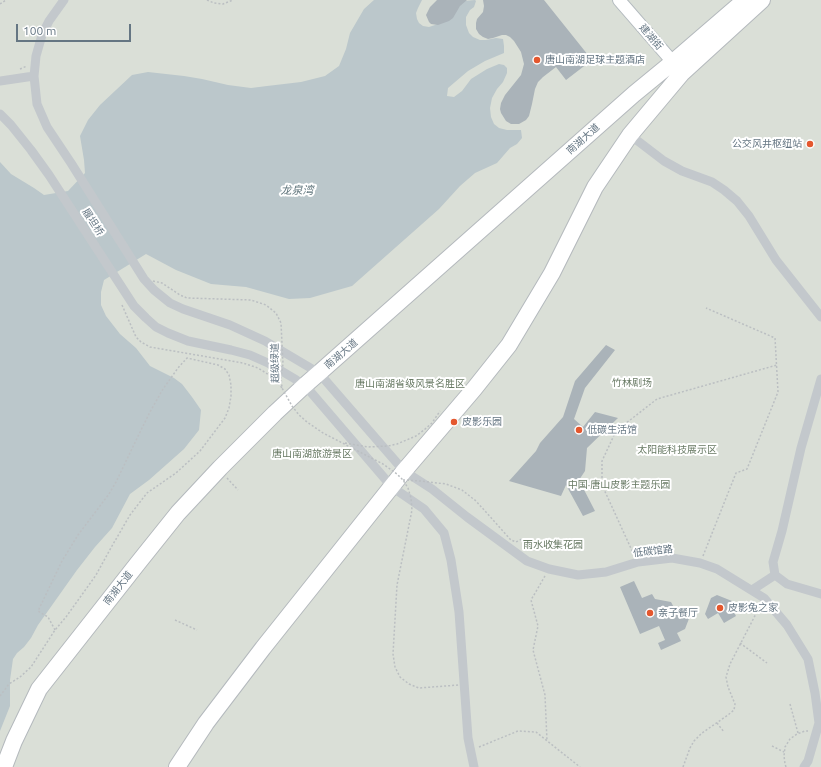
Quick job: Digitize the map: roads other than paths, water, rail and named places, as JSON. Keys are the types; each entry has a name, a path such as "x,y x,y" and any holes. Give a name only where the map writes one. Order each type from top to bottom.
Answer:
{"highway":[{"name":"南湖大道","path":"177,767 206,723 258,654 509,345 552,273 595,187 630,135 661,97 678,68 745,0"},
{"name":"南湖大道","path":"4,767 14,741 39,689 178,513 220,468 304,386 634,94 678,68 762,0"}],"street":[{"name":"履坦桥","path":"64,0 49,21 42,35 36,56 34,76 37,104 47,128 71,163 144,279 154,290 170,303 265,341 319,373 400,479"},
{"name":"建湖街","path":"619,0 678,68"},
{"path":"0,81 34,76"},
{"name":"履坦桥","path":"0,114 31,150 49,175 117,281 134,306 146,318 156,327 168,333 188,341 250,355 268,363 295,379 400,479"},
{"path":"630,135 664,161 682,171 712,182 737,201 749,216 776,260 821,317"},
{"path":"821,379 801,448 782,531 773,562 775,575 787,584 821,594"},
{"path":"400,479 444,533 451,560 459,612 468,738 474,767"},
{"name":"低碳馆路","path":"400,479 432,489 472,521 527,561 549,569 578,575 606,572 638,562 672,558 700,563 717,569 764,598 787,625 808,659 819,723 808,761 804,767"},
{"path":"752,590 775,575"}],"water":[{"name":"龙泉湾","path":"374,0 422,0 416,13 417,19 423,26 429,27 448,19 464,1 475,0 474,7 470,10 466,17 466,25 469,33 473,37 480,40 496,38 503,39 504,53 485,61 468,71 448,88 447,96 454,97 462,91 471,79 487,69 499,64 504,65 507,68 507,73 503,82 492,98 490,108 491,117 494,124 499,128 507,130 521,130 522,138 517,144 510,148 497,163 475,173 460,186 439,209 352,286 310,298 289,299 246,287 211,284 176,270 146,254 104,280 101,292 101,305 106,316 120,334 136,348 150,366 174,378 182,384 201,410 199,430 184,449 149,480 130,494 112,528 77,570 38,625 31,638 13,659 10,680 10,706 0,731 0,162 11,174 44,195 68,191 85,173 80,136 88,120 100,105 132,75 148,72 184,76 251,88 301,82 325,76 339,66 346,49 350,33 364,9"}],"place":[{"name":"唐山南湖足球主题酒店","path":"537,60"},
{"name":"公交风井枢纽站","path":"810,144"},
{"name":"皮影乐园","path":"454,422"},
{"name":"低碳生活馆","path":"579,430"},
{"name":"皮影兔之家","path":"720,608"},
{"name":"亲子餐厅","path":"650,613"}],"park label":[{"name":"竹林剧场","path":"632,383"},
{"name":"唐山南湖省级风景名胜区","path":"410,384"},
{"name":"太阳能科技展示区","path":"677,450"},
{"name":"唐山南湖旅游景区","path":"312,454"},
{"name":"中国·唐山皮影主题乐园","path":"619,485"},
{"name":"雨水收集花园","path":"553,545"}]}
